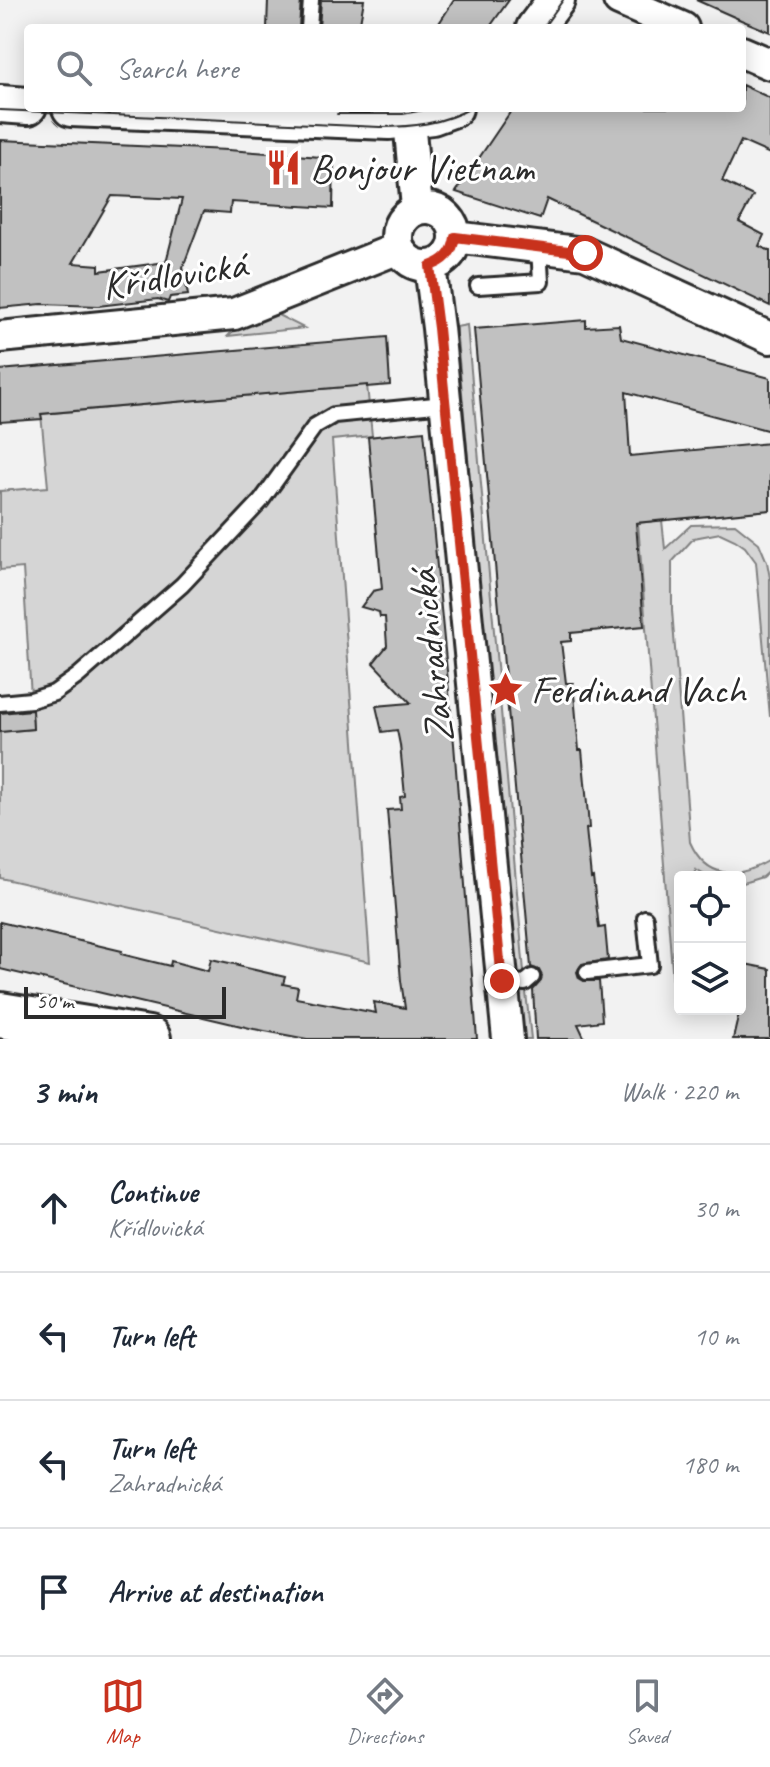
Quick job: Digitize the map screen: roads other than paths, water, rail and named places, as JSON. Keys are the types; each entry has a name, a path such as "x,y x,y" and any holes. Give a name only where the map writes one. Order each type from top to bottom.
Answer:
{"main road":[{"path":"3,1013 148,1039"}],"street":[{"path":"538,24 556,0"},
{"path":"619,0 674,24"},
{"path":"746,54 770,64"},
{"path":"0,104 24,106"},
{"path":"257,112 304,113 372,121 409,120 443,112"},
{"path":"409,120 417,208"},
{"path":"417,208 444,213 454,228 455,237 451,253 430,266 411,263 396,239 402,220 417,208"},
{"path":"455,237 585,253 770,338"},
{"name":"Křídlovická","path":"0,337 234,314 399,248"},
{"name":"Zahradnická","path":"430,266 517,979 508,1039"}],"lane":[{"path":"309,24 311,0"},
{"path":"478,286 541,282 539,247"},
{"path":"0,703 31,700 54,693 78,676 182,585 261,501 315,426 334,415 445,404"},
{"path":"587,972 650,965 645,918"}],"tram line":[{"path":"546,24 563,0"},
{"path":"0,110 24,111"},
{"path":"45,112 380,127 427,124 462,112"},
{"path":"337,114 413,112"}],"place":[{"name":"Bonjour Vietnam","path":"284,167"},
{"name":"Ferdinand Vach","path":"505,689"}]}
